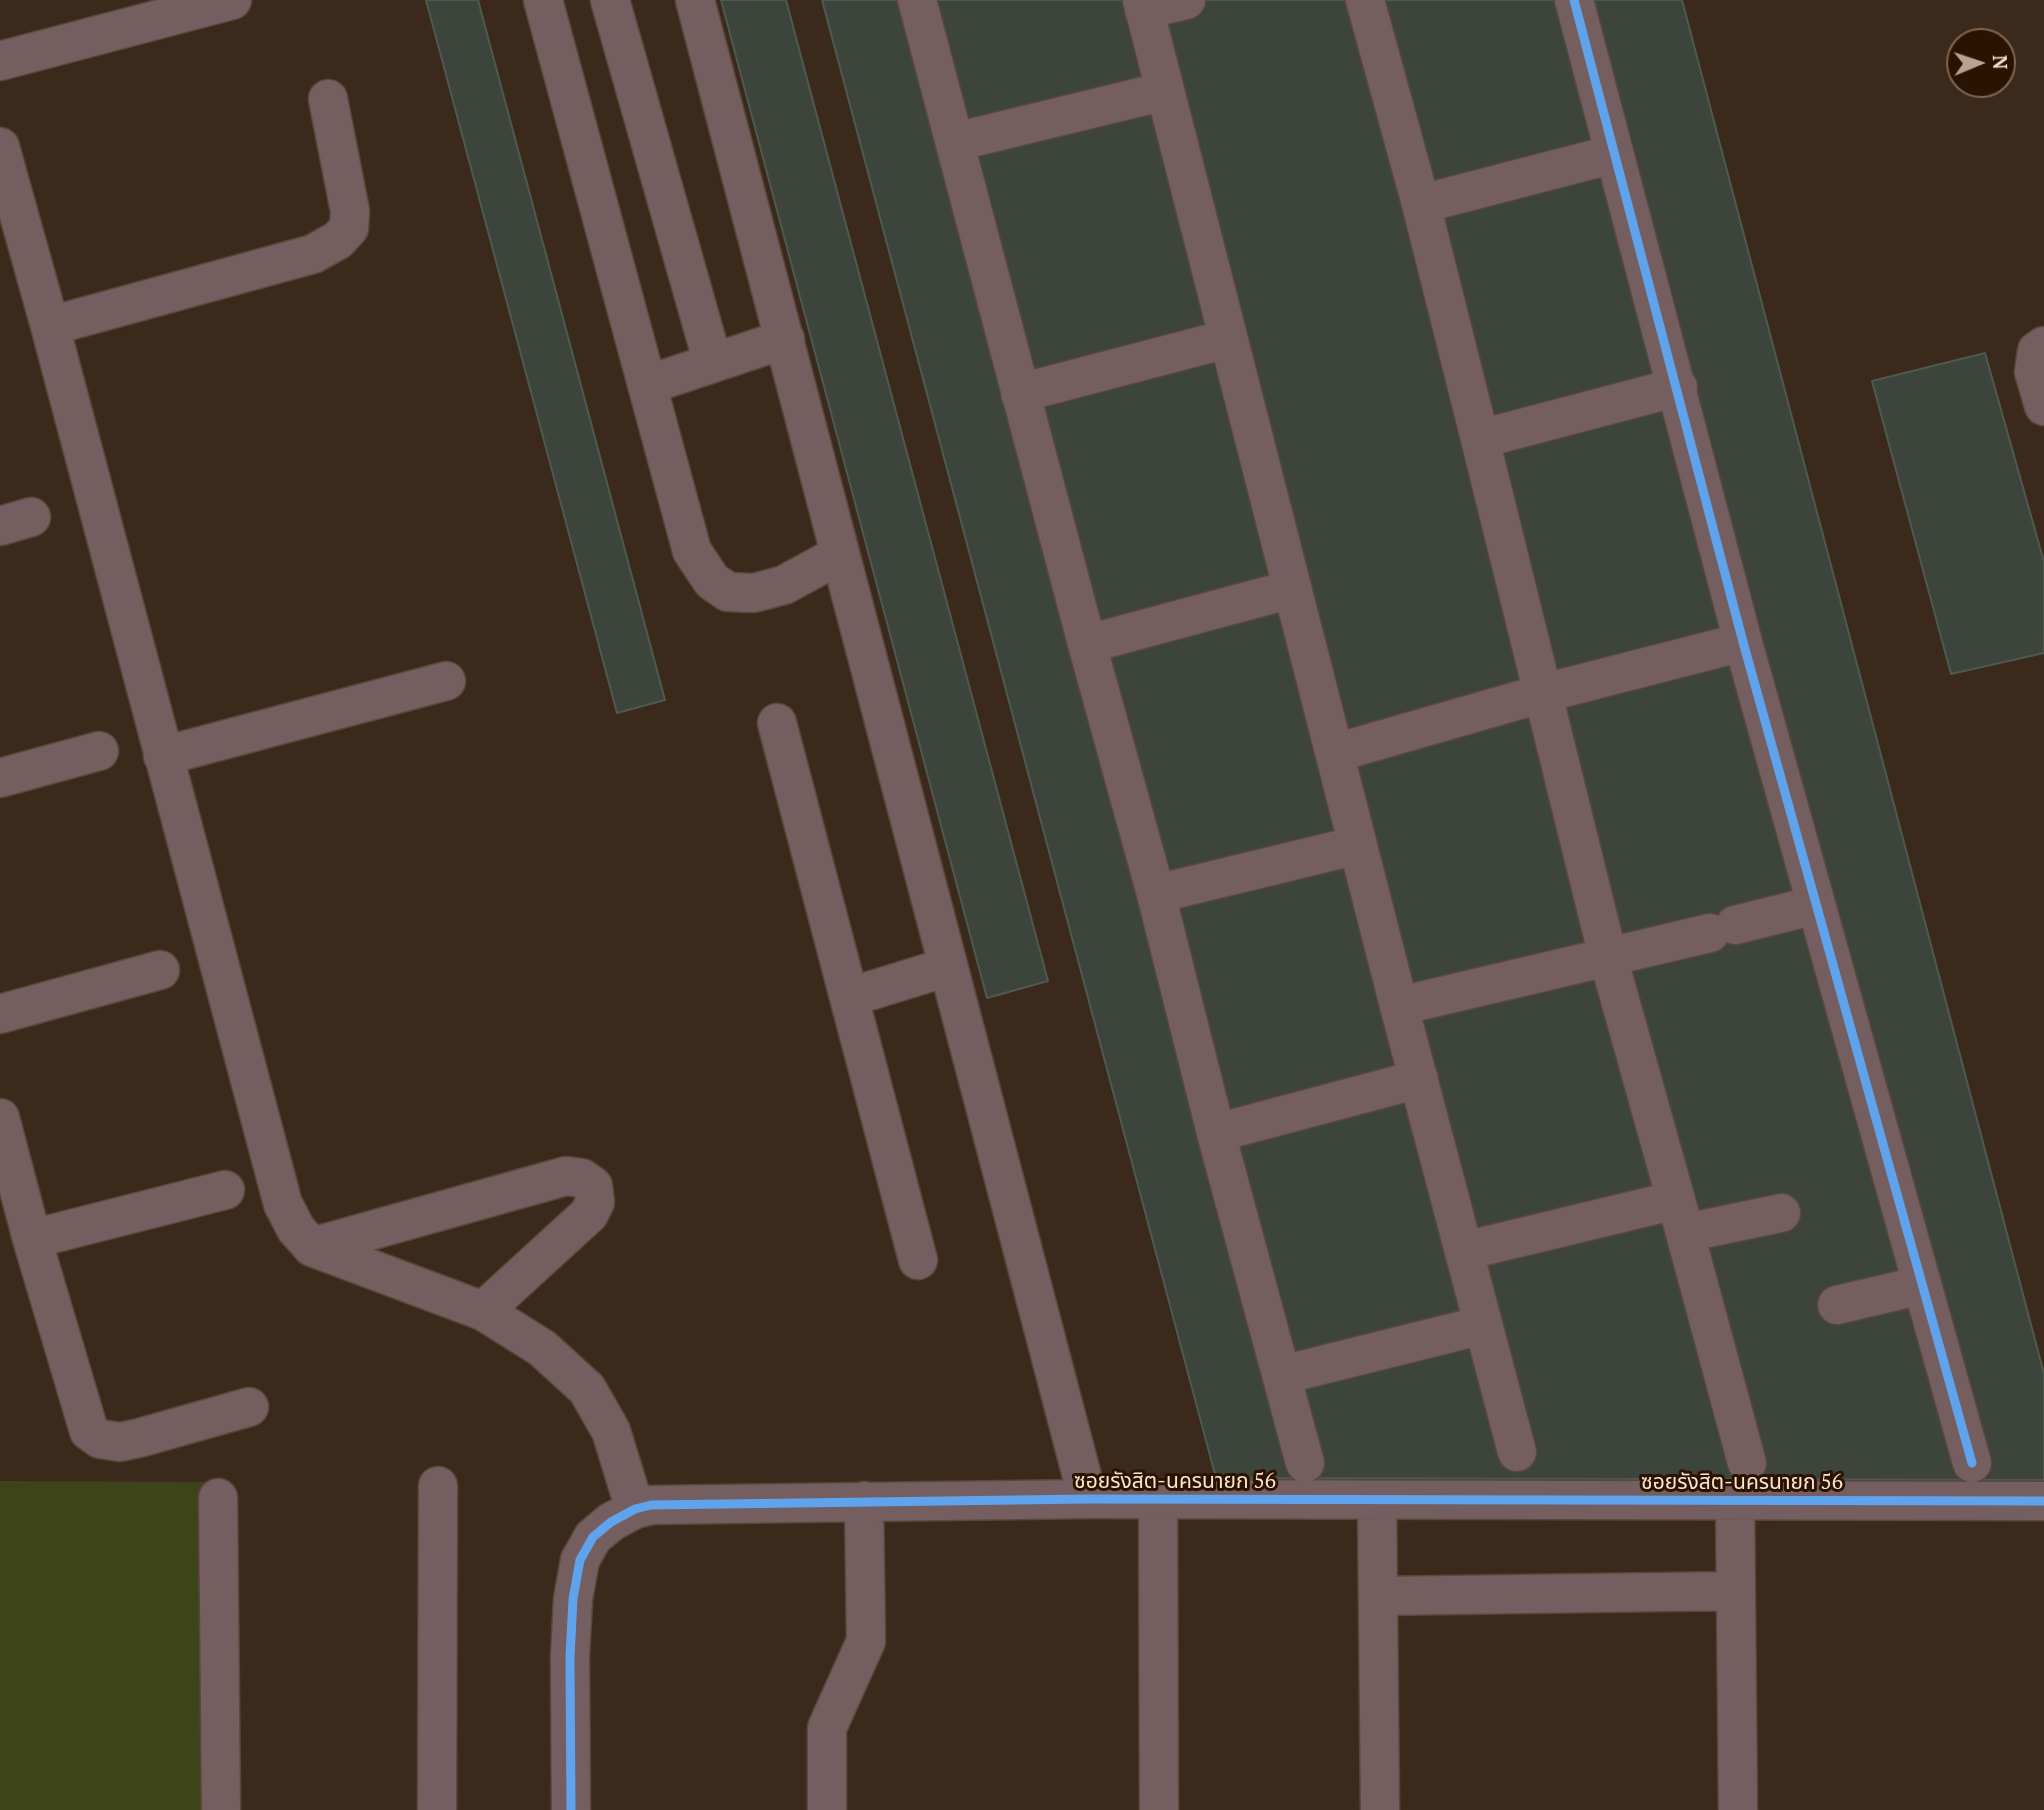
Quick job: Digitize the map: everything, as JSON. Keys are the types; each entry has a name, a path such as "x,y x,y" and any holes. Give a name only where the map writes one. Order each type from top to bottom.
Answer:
{"street":[{"path":"0,61 232,0"},
{"path":"543,0 692,551 712,581 728,592 754,593 784,585 839,555"},
{"path":"610,0 713,363"},
{"path":"695,0 1088,1499"},
{"path":"918,0 1305,1463"},
{"path":"1186,0 1143,5 1357,845 1517,1452"},
{"path":"1365,0 1421,204 1608,957 1681,1216 1746,1463"},
{"path":"1574,0 1743,642 1972,1463"},
{"path":"955,142 1166,91"},
{"path":"50,326 313,254 338,240 349,228 350,211 328,99"},
{"path":"0,147 283,1204 296,1229 312,1247 483,1311 542,1348 587,1389 611,1431 635,1509"},
{"path":"1421,204 1614,153"},
{"path":"647,385 785,339"},
{"path":"1020,393 1227,339"},
{"path":"2044,346 2038,351 2034,372 2044,406"},
{"path":"1480,439 1678,387"},
{"path":"1087,644 1292,589"},
{"path":"1335,753 1544,693 1743,642"},
{"path":"163,756 446,681"},
{"path":"777,723 918,1260"},
{"path":"0,778 99,751"},
{"path":"1156,894 1357,845"},
{"path":"1399,1006 1816,905"},
{"path":"850,997 947,967"},
{"path":"0,1014 160,970"},
{"path":"1216,1133 1419,1079"},
{"path":"0,1118 32,1239 89,1431 110,1441 130,1440 249,1407"},
{"path":"312,1247 566,1176 582,1178 593,1186 595,1202 589,1214 483,1311"},
{"path":"32,1239 225,1189"},
{"path":"1464,1251 1681,1216 1780,1213"},
{"path":"1837,1305 1923,1285"},
{"path":"1282,1375 1483,1325"},
{"path":"437,1810 438,1486"},
{"path":"218,1498 221,1810"},
{"name":"ซอยรังสิต-นครนายก 56","path":"571,1810 570,1657 573,1599 580,1560 593,1537 611,1522 635,1509 651,1505 1088,1499 2044,1501"},
{"path":"1158,1499 1159,1810"},
{"path":"1377,1500 1380,1810"},
{"path":"1735,1500 1738,1810"},
{"path":"827,1810 827,1728 866,1641 864,1502"},
{"path":"1377,1596 1736,1591"}],"green space":[{"path":"0,1481 205,1482 204,1810 0,1810"}],"building":[{"path":"426,0 478,0 665,700 617,713"},
{"path":"721,0 786,0 1048,981 987,998"},
{"path":"822,0 1682,0 2044,1374 2044,1480 1216,1478"},
{"path":"1985,353 2044,562 2044,653 1951,674 1872,381"}],"cycle path":[{"path":"1574,0 1743,642 1972,1463"},
{"path":"571,1810 570,1657 573,1599 580,1560 593,1537 611,1522 635,1509 651,1505 1088,1499 2044,1501"}]}
